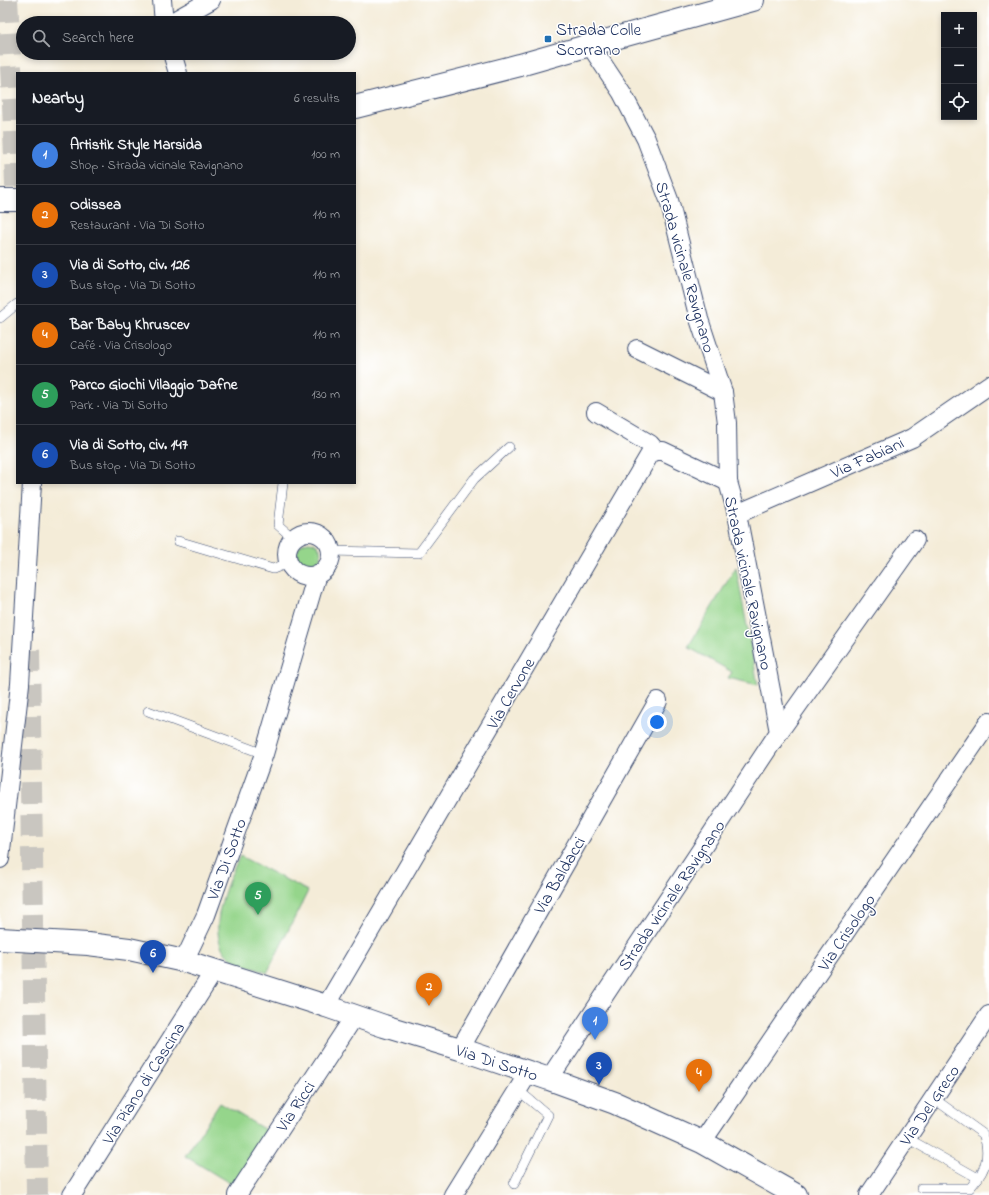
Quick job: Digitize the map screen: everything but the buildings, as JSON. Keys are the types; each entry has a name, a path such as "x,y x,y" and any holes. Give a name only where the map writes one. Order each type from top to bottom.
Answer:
{"street":[{"path":"162,0 163,16"},
{"path":"182,16 211,0"},
{"path":"356,107 520,65 753,0"},
{"name":"Strada vicinale Ravignano","path":"549,1079 779,732 737,514 728,482 727,423 723,392 699,319 669,200 646,139 622,93 590,45"},
{"path":"174,60 178,72"},
{"path":"637,349 723,392"},
{"name":"Via Fabiani","path":"737,514 912,438 989,385"},
{"path":"596,412 650,444 656,451 663,451 728,482"},
{"name":"Via Cervone","path":"326,1006 650,454 656,451"},
{"path":"0,860 20,684 32,484"},
{"path":"305,532 319,534 328,544 330,551 328,565 317,574 304,575 297,573 288,563 287,550 289,544 293,538 305,532"},
{"path":"779,732 915,540"},
{"name":"Via Di Sotto","path":"184,962 206,915 264,754 317,574"},
{"name":"Via Baldacci","path":"460,1049 658,701"},
{"name":"Via Crisologo","path":"702,1142 989,722"},
{"name":"Via Di Sotto","path":"0,939 88,944 129,949 184,962 326,1006 354,1017 460,1049 523,1081 549,1079 615,1103 702,1142 785,1192"},
{"name":"Via Piano di Cascina","path":"72,1195 214,971"},
{"name":"Via Del Greco","path":"869,1195 989,1015"},
{"name":"Via Ricci","path":"237,1195 354,1017"},
{"path":"453,1195 523,1081"}],"lane":[{"path":"0,318 16,305"},
{"path":"330,551 418,553 474,479 509,447"},
{"path":"283,484 278,525 293,538"},
{"path":"178,541 273,568 288,563"},
{"path":"148,711 264,754"},
{"path":"514,1184 548,1115 523,1081"},
{"path":"921,1188 970,1188 984,1169 987,1158 987,1140 983,1134 933,1098"},
{"path":"907,1138 978,1178"}],"green space":[{"path":"309,542 314,543 320,549 320,559 314,565 309,566 304,565 298,559 297,554 298,549 304,543"},
{"path":"736,567 758,685 728,678 732,672 688,647"},
{"path":"240,856 308,891 267,973 232,959 223,950 219,938 218,924 220,909 229,880"},
{"path":"220,1103 269,1132 236,1187 185,1156"}],"tunnel":[{"path":"7,0 16,185"},
{"path":"29,650 37,1195"}],"place":[{"name":"Strada Colle Scorrano","path":"548,39"},
{"name":"Parco Giochi Vilaggio Dafne","path":"258,915"},
{"name":"Via di Sotto, civ. 147","path":"153,973"},
{"name":"Odissea","path":"429,1006"},
{"name":"Artistik Style Marsida","path":"595,1040"},
{"name":"Via di Sotto, civ. 126","path":"599,1085"},
{"name":"Bar Baby Khruscev","path":"699,1092"}]}
